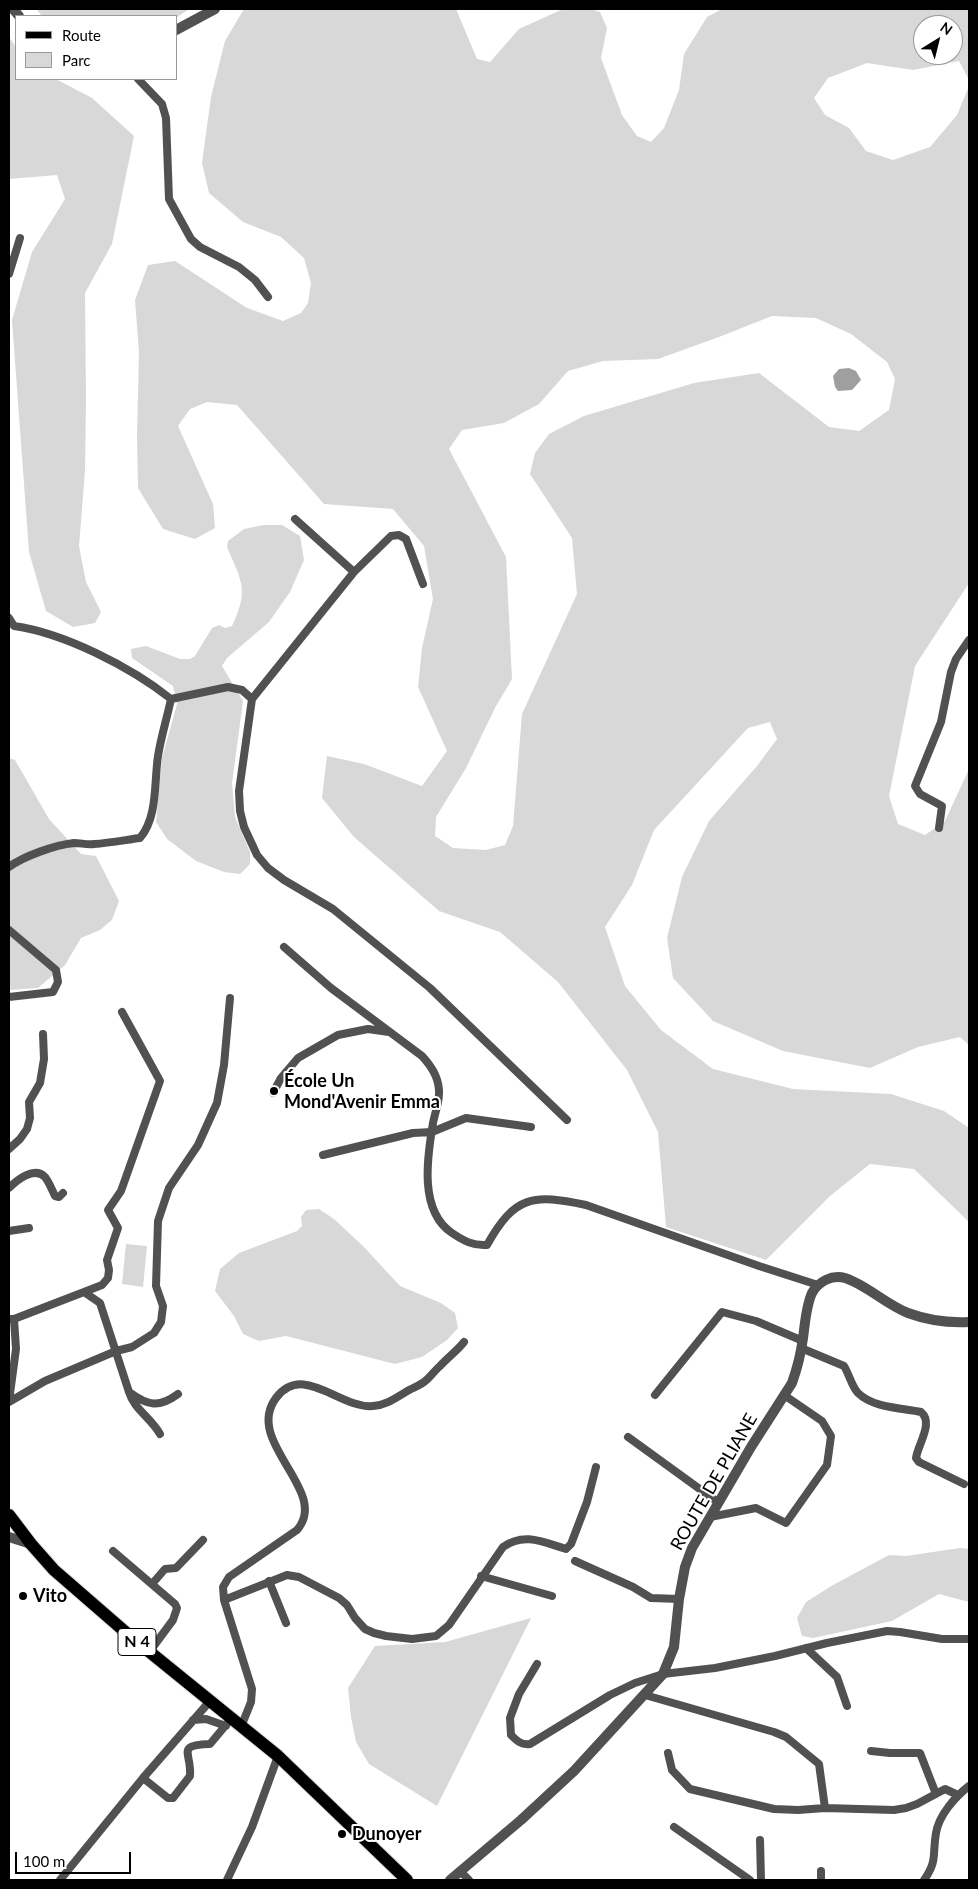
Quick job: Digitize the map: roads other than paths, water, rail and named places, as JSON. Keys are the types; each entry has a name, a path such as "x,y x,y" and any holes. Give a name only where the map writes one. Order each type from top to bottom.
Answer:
{"main road":[{"name":"N 4","path":"9,1515 54,1570 210,1701 233,1724 278,1756 407,1880"}],"street":[{"path":"178,29 215,9"},
{"path":"139,80 162,104 166,118 170,199 191,239 200,247 239,267 255,280 268,297"},
{"path":"9,274 20,238"},
{"path":"295,519 354,572"},
{"path":"423,584 406,539 399,535 391,536 354,572 252,699 240,791 240,811 244,827 257,855 268,868 284,880 333,909 430,988 568,1120"},
{"path":"9,618 11,626 30,628 70,642 124,668 171,699 228,686 242,690 252,699"},
{"path":"939,828 942,806 920,794 915,786 941,722 951,672 956,660 969,640"},
{"path":"9,867 48,849 75,843 92,844 140,838 145,832 152,810 158,755 171,699"},
{"path":"9,930 56,970 58,982 53,992 9,997"},
{"path":"284,947 331,988 422,1056 436,1076 439,1097 428,1158 429,1189 435,1215 444,1228 458,1237 475,1246 487,1245 498,1224 520,1204 537,1199 558,1199 595,1208 818,1285 833,1277 844,1278 892,1306 910,1314 947,1321 969,1322"},
{"path":"9,1401 45,1381 116,1351 132,1347 154,1334 161,1322 163,1306 156,1286 158,1221 169,1188 198,1145 217,1103 224,1065 230,998"},
{"path":"9,1401 16,1349 11,1319 102,1285 108,1278 107,1260 118,1228 108,1210 121,1191 160,1080 122,1012"},
{"path":"273,1093 281,1078 298,1058 338,1036 368,1029 390,1033"},
{"path":"9,1149 28,1129 30,1118 29,1102 40,1083 44,1059 43,1034"},
{"path":"323,1155 412,1133 432,1132 466,1118 531,1127"},
{"path":"9,1188 32,1172 45,1177 55,1196 60,1197 63,1194"},
{"path":"9,1231 28,1228"},
{"name":"ROUTE DE PLIANE","path":"450,1880 521,1820 574,1771 663,1674 674,1647 679,1599 688,1557 796,1372 812,1293 818,1285"},
{"path":"84,1292 100,1304 132,1401 160,1434"},
{"path":"655,1395 722,1312 756,1321 844,1366 857,1392 866,1399 921,1412 925,1415 927,1423 916,1458 919,1462 964,1484"},
{"path":"143,1778 168,1798 173,1798 190,1776 188,1749 195,1744 210,1744 233,1724 250,1702 252,1689 224,1600 223,1587 229,1577 297,1530 303,1522 306,1512 295,1480 279,1454 268,1428 269,1412 276,1398 283,1391 304,1384 313,1386 354,1405 375,1406 389,1403 425,1382 464,1342"},
{"path":"129,1392 150,1404 170,1400 178,1394"},
{"path":"710,1517 756,1508 786,1522 827,1465 831,1436 822,1421 784,1395"},
{"path":"628,1437 719,1503"},
{"path":"224,1600 287,1575 298,1577 339,1598 347,1605 365,1629 386,1636 412,1639 436,1636 449,1625 481,1576 503,1547 512,1540 528,1538 566,1549 571,1544 596,1467"},
{"path":"9,1537 31,1544"},
{"path":"152,1584 165,1569 176,1568 181,1565 203,1540"},
{"path":"113,1551 175,1604 177,1608 173,1620 150,1652"},
{"path":"575,1561 633,1587 651,1598 679,1599"},
{"path":"481,1576 552,1596"},
{"path":"269,1581 286,1623"},
{"path":"536,1664 519,1694 510,1718 511,1734 520,1743 525,1745 530,1744 621,1689 663,1674 715,1668 887,1631 942,1639 969,1639"},
{"path":"806,1648 837,1678 847,1706"},
{"path":"645,1695 786,1737 819,1764 825,1808"},
{"path":"60,1880 143,1778 210,1701"},
{"path":"193,1720 206,1719 233,1724"},
{"path":"871,1751 920,1753 936,1794"},
{"path":"668,1752 672,1770 686,1786 695,1791 774,1809 894,1810 917,1804 945,1789 958,1794"},
{"path":"227,1880 252,1827 278,1756"},
{"path":"924,1880 934,1864 938,1827 958,1794 969,1786"},
{"path":"674,1827 750,1880"},
{"path":"760,1840 761,1880"},
{"path":"460,1871 469,1880"},
{"path":"820,1880 821,1871"}],"place":[{"name":"École Un Mond'Avenir Emma","path":"274,1091"},
{"name":"Vito","path":"23,1596"},
{"name":"Dunoyer","path":"342,1834"}]}
